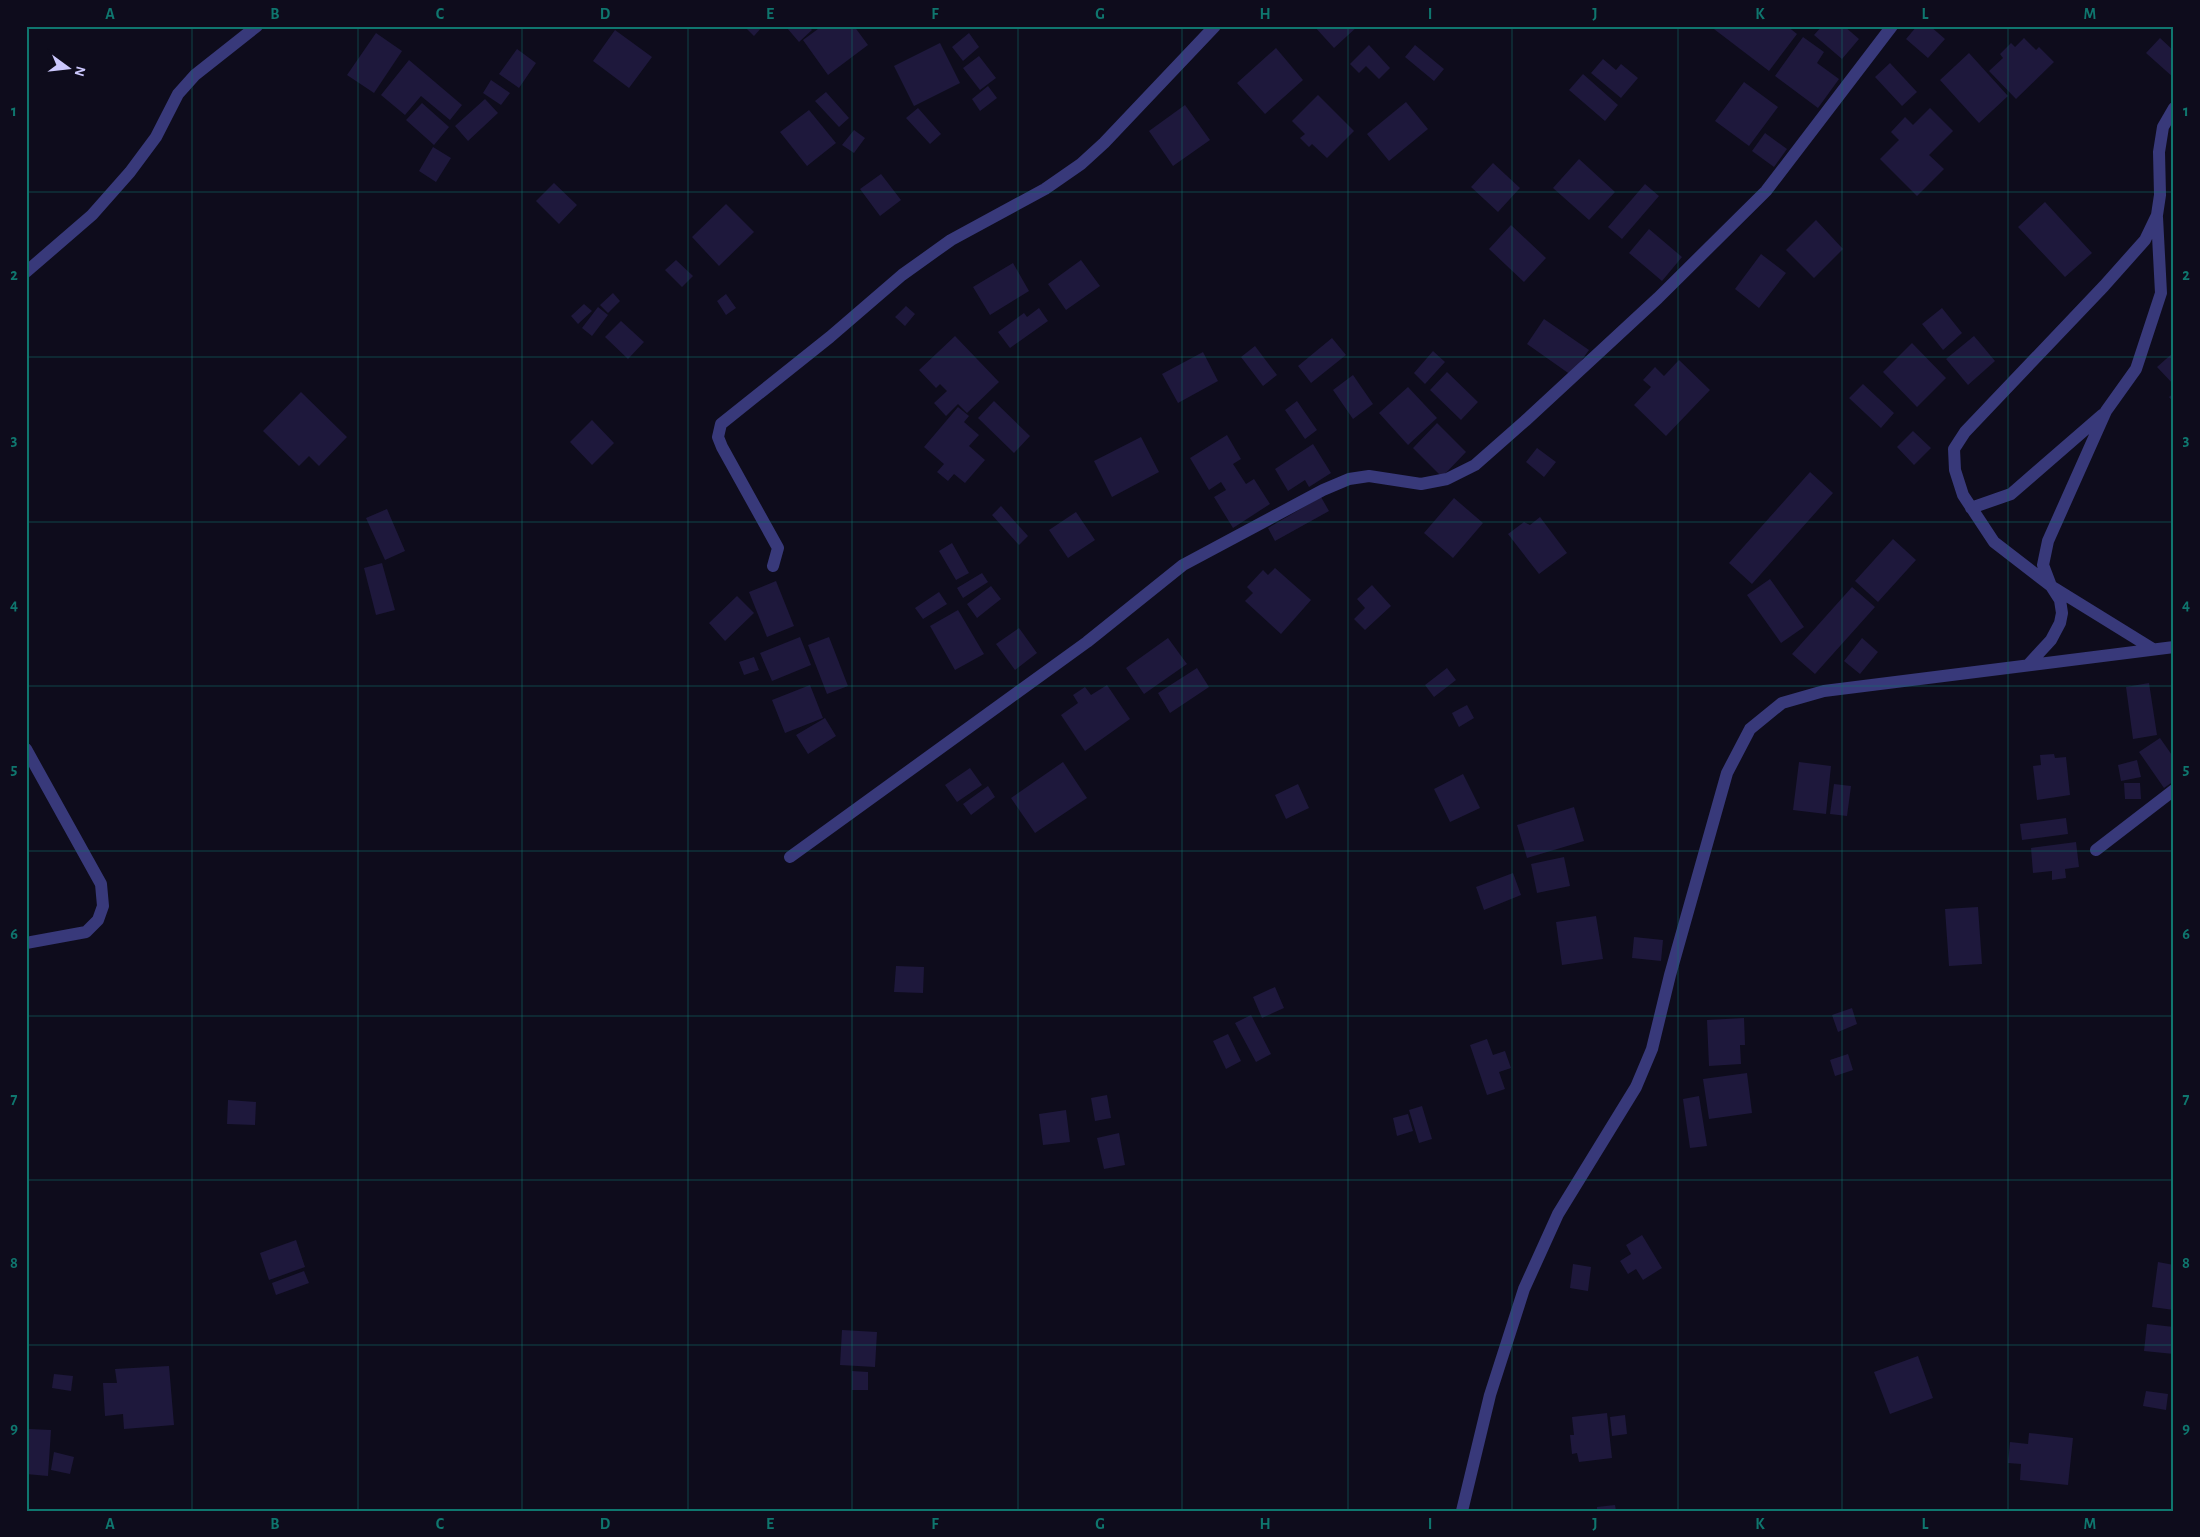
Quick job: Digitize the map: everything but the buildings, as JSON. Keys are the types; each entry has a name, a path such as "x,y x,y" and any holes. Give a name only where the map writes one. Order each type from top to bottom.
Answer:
{"street":[{"path":"26,272 92,216 130,172 156,137 178,94 195,75 257,26"},
{"path":"773,566 778,548 722,447 718,437 721,424 830,337 902,275 951,240 1045,189 1081,164 1104,143 1215,26"},
{"path":"790,857 1087,642 1184,565 1323,490 1349,479 1369,476 1421,484 1447,479 1474,465 1525,421 1658,298 1766,191 1892,26"},
{"path":"2028,665 2051,640 2060,623 2062,613 2060,600 2051,586 2044,565 2048,541 2106,411 2136,368 2161,293 2157,215 2160,195 2159,152 2163,126 2174,108"},
{"path":"2153,649 2051,586 1994,542 1963,495 1955,470 1954,449 1962,438 2145,240 2157,215"},
{"path":"1972,508 2011,494 2106,411"},
{"path":"1462,1511 1490,1394 1524,1289 1558,1214 1636,1087 1652,1049 1670,975 1728,773 1750,729 1782,703 1824,691 2174,646"},
{"path":"26,748 101,884 103,906 98,920 86,932 26,943"},
{"path":"2096,850 2174,790"}]}
